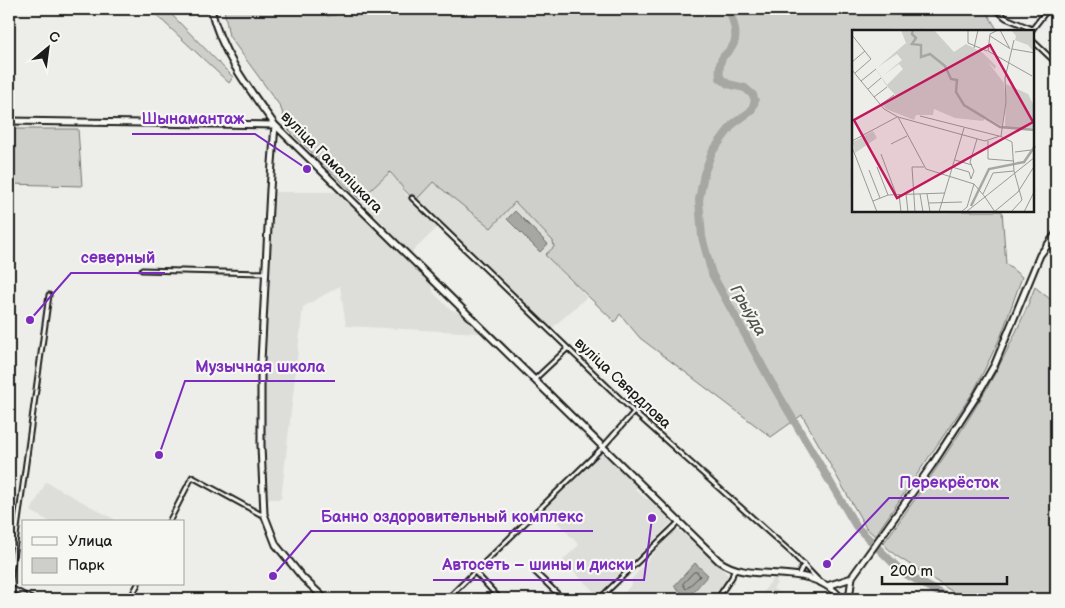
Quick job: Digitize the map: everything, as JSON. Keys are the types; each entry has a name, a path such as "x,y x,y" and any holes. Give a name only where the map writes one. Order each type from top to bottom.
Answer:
{"street":[{"name":"вуліца Гамаліцкага","path":"211,9 217,33 240,76 275,125 422,269"},
{"path":"995,9 1006,18 1032,30 1048,9"},
{"path":"1035,43 1056,63"},
{"path":"9,121 275,125 266,273 261,409 264,514 276,545 325,599"},
{"name":"вуліца Свярдлова","path":"412,198 567,349 634,412 804,564 820,582"},
{"path":"827,586 852,577 865,561 966,412 995,364 1040,255 1056,234"},
{"name":"вуліца Свярдлова","path":"422,269 678,523 719,561 734,570 798,576 820,582 840,597"},
{"path":"142,270 266,273"},
{"path":"32,599 25,598 9,587 49,295"},
{"path":"534,380 567,349"},
{"path":"447,599 602,448 634,412"},
{"path":"171,520 192,477 260,514 264,514"},
{"path":"599,599 678,523"},
{"path":"798,576 804,564"},
{"path":"717,599 734,570"},
{"path":"475,572 500,599"},
{"path":"536,572 563,599"},
{"path":"849,599 852,577"},
{"path":"130,599 137,586"}],"shaded area":[{"path":"390,172 399,182 405,193 438,227 411,253 360,200"},
{"path":"432,182 491,228 514,201 554,241 554,247 546,256 587,297 552,328 416,200"},
{"path":"273,192 340,192 432,285 433,292 450,309 460,313 480,333 346,326 340,286 303,307 281,499 266,499 263,416"},
{"path":"600,454 605,454 637,487 635,489 646,499 649,499 672,522 597,595 563,560 579,545 545,509"},
{"path":"46,482 115,520 47,520 31,511"},
{"path":"674,529 680,531 729,576 711,599 619,599 632,584 631,580"},
{"path":"775,576 777,583 773,589 785,596 783,599 758,599"}],"green space":[{"path":"150,9 166,9 233,77 229,83"},
{"path":"224,9 327,9 327,16 336,15 335,9 985,9 997,30 852,30 852,212 1002,212 1006,264 1022,277 1001,336 974,391 875,536 866,528 802,415 771,437 640,338 620,314 615,322 545,255 554,247 553,241 515,202 491,228 433,182 416,200 411,197 390,172 360,200 289,130 280,106 229,36"},
{"path":"9,129 78,129 82,186 9,184"},
{"path":"1035,287 1056,304 1056,599 964,599 895,555 883,544 948,452 987,388 1021,322"}],"water":[{"path":"515,211 548,244 540,252 507,219"},
{"path":"695,563 708,575 688,598 674,586"}],"waterway":[{"name":"Грыўда","path":"729,9 735,28 735,40 731,49 722,58 720,78 728,84 745,88 753,95 755,101 751,111 733,124 712,152 704,174 699,200 702,237 712,274 770,380 856,526 902,572 951,599"}],"place":[{"name":"Шынамантаж","path":"307,169"},
{"name":"северный","path":"30,320"},
{"name":"Музычная школа","path":"159,455"},
{"name":"Автосеть – шины и диски","path":"652,518"},
{"name":"Перекрёсток","path":"827,564"},
{"name":"Банно оздоровительный комплекс","path":"273,576"}]}
